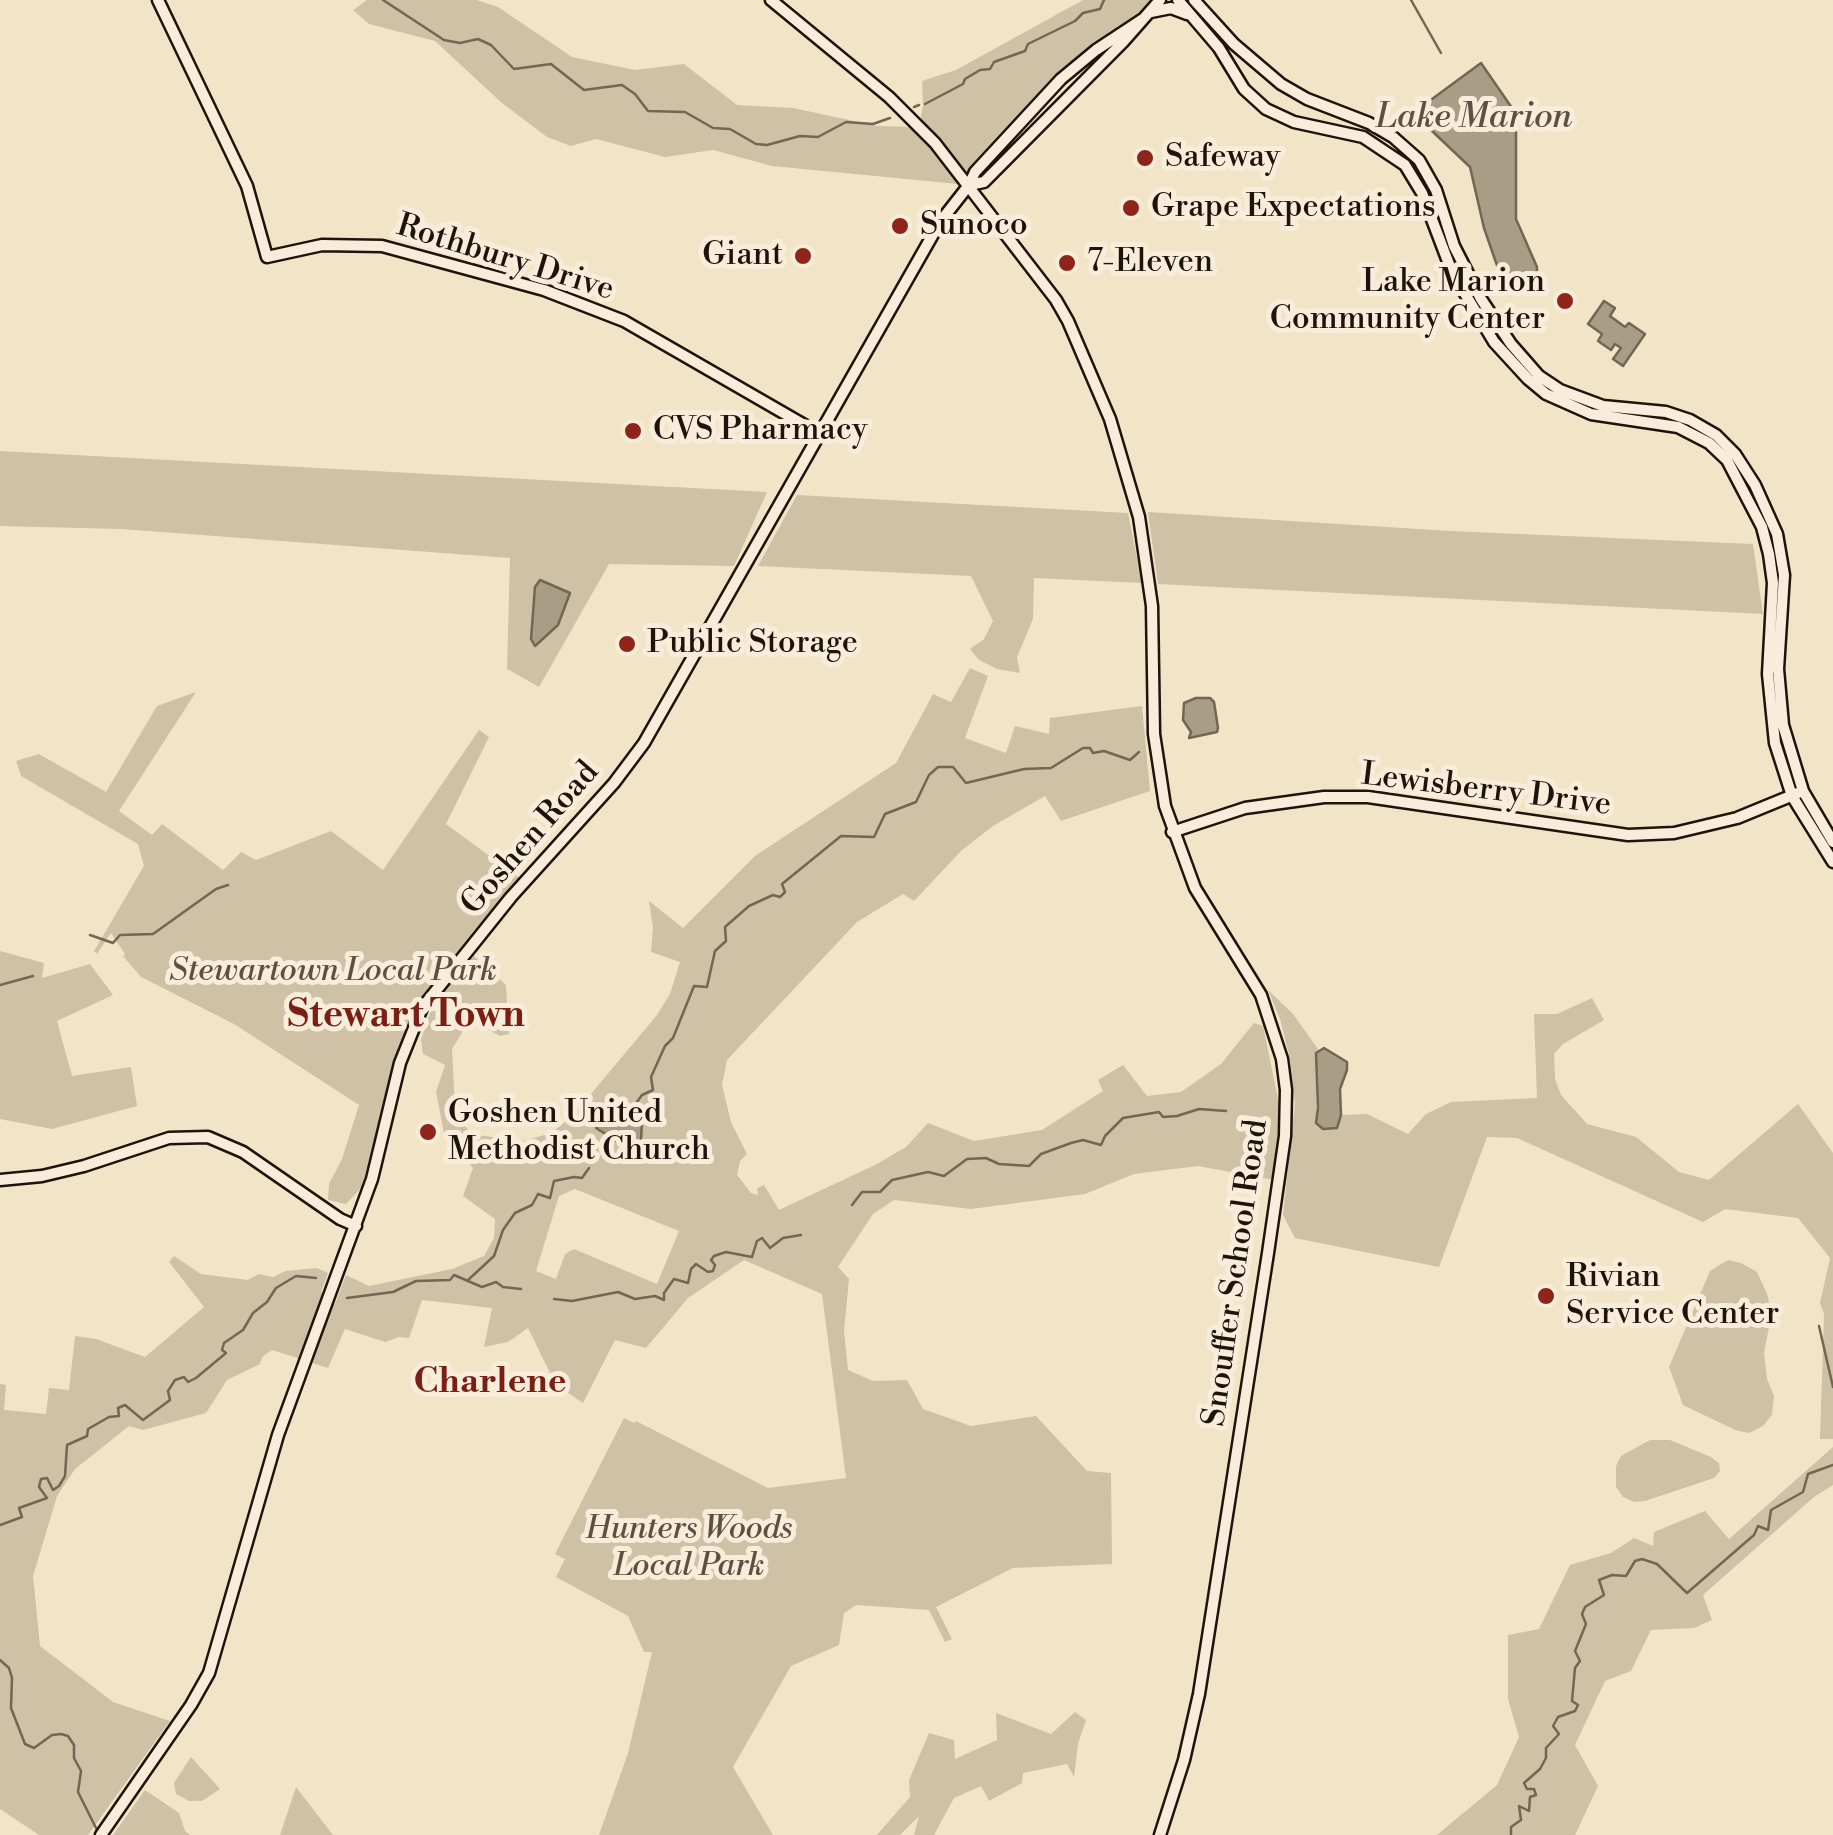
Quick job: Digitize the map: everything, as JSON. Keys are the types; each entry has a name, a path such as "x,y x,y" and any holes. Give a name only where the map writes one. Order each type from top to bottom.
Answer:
{"street":[{"name":"Rothbury Drive","path":"158,0 247,186 267,257 322,246 382,246 544,290 624,322 820,434"},
{"name":"Snouffer School Road","path":"771,0 906,112 969,185 1068,321 1122,452 1135,501 1153,622 1155,747 1172,832 1196,888 1268,1012 1282,1059 1286,1103 1276,1202 1198,1694 1184,1760 1160,1835"},
{"name":"Goshen Road","path":"103,1832 209,1674 278,1435 372,1179 400,1063 422,1008 511,896 614,783 644,743 940,222 975,172 1061,79 1146,16 1160,0"},
{"path":"1178,0 1219,48 1244,89 1266,110 1294,122 1363,137 1406,165 1422,193 1452,272 1494,342 1528,380 1546,394 1591,414 1678,426 1709,443 1727,460 1762,527 1770,554 1773,583 1768,674 1775,743 1792,796 1833,862"},
{"path":"1198,3 1247,57 1281,84 1370,123 1419,160 1436,190 1454,246 1481,299 1511,344 1539,376 1560,390 1603,406 1666,412 1690,420 1716,435 1735,454 1777,534 1782,560 1779,690 1787,741 1804,791 1833,842"},
{"path":"1146,16 1170,8 1190,16"},
{"name":"Lewisberry Drive","path":"1172,832 1245,808 1338,797 1628,835 1674,833 1737,818 1804,791"},
{"path":"0,1180 84,1166 170,1138 208,1137 243,1152 340,1220 356,1226"}],"green space":[{"path":"367,0 477,0 498,7 572,57 635,70 684,64 737,105 793,108 877,126 919,127 922,81 956,70 1083,0 1160,0 1061,79 969,185 772,166 713,150 665,157 596,139 571,146 547,137 502,103 435,41 369,24 353,10"},
{"path":"0,451 767,492 734,566 609,564 539,687 507,669 510,558 121,529 0,526"},
{"path":"797,495 1128,513 1142,583 1034,578 1033,619 1017,657 1020,673 997,669 979,660 970,649 984,639 993,621 971,576 758,566"},
{"path":"1148,512 1450,531 1753,544 1763,614 1158,584"},
{"name":"Hunters Woods Local Park","path":"970,668 988,676 965,738 1006,753 1015,726 1049,734 1050,718 1142,706 1150,791 1061,821 1045,796 993,826 961,851 914,901 903,894 857,922 727,1060 722,1085 731,1122 747,1154 740,1161 737,1175 751,1193 758,1195 757,1188 764,1185 779,1210 877,1164 906,1147 928,1123 974,1141 1042,1130 1103,1091 1098,1080 1123,1065 1147,1096 1181,1092 1221,1064 1254,1023 1263,1026 1280,1109 1274,1180 1198,1166 1134,1174 1085,1194 971,1209 894,1200 873,1214 838,1267 849,1279 844,1331 848,1370 873,1381 907,1380 923,1409 971,1426 1036,1416 1087,1471 1111,1473 1112,1564 1013,1568 936,1607 952,1639 945,1642 929,1610 856,1605 844,1613 839,1645 791,1666 733,1767 773,1835 599,1835 628,1753 652,1652 644,1652 628,1616 556,1577 565,1559 555,1554 624,1418 768,1488 846,1478 822,1294 744,1260 688,1298 646,1348 615,1340 583,1403 556,1385 528,1328 508,1342 484,1347 492,1308 422,1300 409,1338 385,1342 345,1329 328,1368 272,1350 262,1357 260,1364 227,1380 206,1413 143,1430 129,1426 75,1469 57,1496 33,1576 40,1646 113,1702 170,1721 88,1835 39,1835 0,1809 0,1384 6,1385 4,1410 46,1414 49,1388 69,1390 75,1336 96,1339 145,1357 204,1307 169,1262 174,1256 201,1274 248,1280 259,1274 273,1277 286,1271 317,1268 328,1273 321,1292 335,1304 346,1275 369,1286 452,1269 484,1256 494,1238 495,1219 463,1196 473,1168 445,1138 436,1092 445,1065 423,1054 421,1040 434,1001 474,956 506,985 509,1034 500,1036 470,1020 452,1049 455,1108 470,1134 523,1141 552,1133 575,1113 670,994 680,962 651,952 649,901 683,928 755,856 896,763 933,694 951,702","holes":["575,1189 679,1231 657,1284 574,1249 565,1254 556,1279 536,1271 559,1196"]},
{"name":"Stewartown Local Park","path":"196,692 119,811 152,835 162,824 223,870 241,852 256,860 331,831 383,870 479,730 489,737 446,824 521,879 478,926 468,939 472,942 426,1000 392,1071 362,1187 346,1204 328,1200 329,1184 342,1159 359,1105 234,1024 141,977 123,956 111,933 97,954 94,951 144,866 138,844 21,776 16,761 39,754 106,792 157,706"},
{"path":"0,951 44,963 42,978 90,964 113,995 57,1021 72,1076 131,1067 137,1106 52,1129 0,1119"},
{"path":"1268,990 1293,1014 1318,1049 1316,1122 1337,1128 1341,1115 1367,1114 1408,1134 1426,1114 1451,1102 1537,1098 1534,1014 1557,1014 1592,998 1604,1020 1563,1044 1554,1054 1555,1079 1561,1095 1587,1124 1636,1137 1679,1172 1709,1180 1798,1104 1833,1153 1833,1439 1820,1439 1824,1314 1820,1303 1830,1258 1798,1218 1725,1209 1703,1222 1517,1138 1487,1137 1439,1267 1295,1238 1283,1215 1295,1103 1290,1058"},
{"path":"1728,1260 1757,1272 1768,1296 1771,1317 1764,1353 1774,1396 1772,1415 1763,1426 1749,1433 1683,1405 1669,1367 1710,1271"},
{"path":"1650,1440 1670,1440 1711,1457 1719,1463 1720,1471 1714,1478 1634,1502 1623,1497 1616,1487 1616,1466 1621,1456"},
{"path":"1833,1447 1833,1485 1814,1497 1703,1595 1712,1620 1694,1628 1651,1630 1631,1671 1605,1681 1575,1745 1598,1786 1575,1835 1437,1835 1497,1785 1519,1737 1508,1699 1508,1635 1539,1629 1570,1565 1611,1553 1634,1538 1653,1546 1654,1532 1705,1511 1729,1539"},
{"path":"1075,1712 1086,1720 1074,1777 1067,1764 1023,1773 1022,1783 989,1801 981,1786 954,1798 934,1835 914,1835 919,1816 900,1835 877,1835 910,1797 909,1780 929,1733 954,1740 955,1759 997,1740 996,1713 1051,1734"},
{"path":"191,1757 220,1789 202,1801 189,1801 176,1794 174,1783"},
{"path":"296,1787 333,1835 280,1835"},
{"path":"145,1790 179,1813 190,1835 113,1835"}],"water":[{"name":"Lake Marion","path":"1481,63 1512,108 1516,132 1516,219 1537,267 1537,275 1526,282 1501,277 1484,228 1470,167 1413,113"},
{"path":"1604,301 1615,308 1610,316 1645,334 1623,366 1613,359 1621,348 1615,344 1611,350 1598,341 1602,334 1588,324"},
{"path":"540,580 570,593 558,625 535,646 531,639 535,587"},
{"path":"1210,698 1214,702 1218,728 1217,732 1189,738 1191,732 1183,720 1184,703"},
{"path":"1324,1048 1347,1062 1337,1128 1323,1129 1316,1123 1316,1053"},
{"path":"617,1106 642,1122 641,1140 632,1151 596,1128"}],"waterway":[{"path":"383,0 444,40 460,43 478,39 491,45 514,69 551,64 584,90 622,85 648,111 685,112 713,128 730,129 756,144 800,136 818,137 846,122 873,124 890,118"},
{"path":"925,104 980,70 990,69 994,62 1025,51 1028,44 1075,21 1083,13 1100,9 1104,0"},
{"path":"1411,0 1441,53"},
{"path":"914,107 919,105"},
{"path":"629,1113 642,1095 653,1090 651,1077 665,1046 673,1038 694,986 707,987 715,951 726,941 725,927 749,906 773,895 780,897 785,892 782,884 841,836 874,837 885,814 916,802 929,775 938,767 953,767 966,783 1024,769 1051,768 1083,748 1130,760 1139,752"},
{"path":"90,935 113,943 120,935 153,934 216,889 228,885"},
{"path":"0,985 33,976"},
{"path":"852,1205 862,1192 880,1192 892,1180 928,1172 944,1176 967,1159 986,1158 999,1164 1029,1166 1041,1154 1071,1143 1083,1140 1101,1145 1123,1118 1159,1112 1163,1117 1177,1116 1199,1109 1226,1111"},
{"path":"467,1281 494,1256 503,1230 515,1213 532,1205 538,1194 550,1198 554,1181 582,1178 589,1168"},
{"path":"554,1299 572,1301 618,1292 635,1299 655,1296 664,1300 664,1293 674,1279 688,1283 696,1264 713,1271 714,1256 726,1252 752,1257 757,1241 762,1238 770,1248 783,1238 801,1235"},
{"path":"347,1298 393,1292 416,1281 450,1280 454,1275 482,1287 496,1282 521,1289"},
{"path":"0,1525 22,1517 19,1508 47,1498 39,1487 41,1479 47,1478 53,1490 59,1486 65,1476 67,1445 87,1436 88,1429 109,1417 119,1416 118,1408 125,1405 143,1420 170,1400 168,1391 175,1380 184,1377 188,1382 196,1378 226,1353 222,1350 224,1343 243,1330 276,1288 296,1276 316,1278"},
{"path":"1819,1326 1833,1387"},
{"path":"1511,1835 1511,1827 1521,1820 1519,1806 1529,1811 1530,1797 1536,1795 1524,1783 1540,1769 1546,1748 1559,1734 1553,1726 1558,1717 1575,1711 1578,1705 1572,1701 1575,1668 1580,1661 1575,1651 1586,1624 1582,1614 1585,1607 1604,1595 1599,1580 1612,1575 1626,1576 1635,1561 1642,1559 1657,1564 1687,1593 1754,1535 1758,1526 1768,1530 1771,1510 1803,1492 1808,1474 1833,1465"},
{"path":"0,1660 9,1668 12,1678 11,1708 25,1744 34,1748 52,1735 61,1734 74,1745 74,1758 81,1771 78,1792 99,1834"}],"place":[{"name":"Safeway","path":"1145,158"},
{"name":"Grape Expectations","path":"1131,208"},
{"name":"Sunoco","path":"900,226"},
{"name":"Giant","path":"803,256"},
{"name":"7-Eleven","path":"1067,263"},
{"name":"Lake Marion Community Center","path":"1565,301"},
{"name":"CVS Pharmacy","path":"633,431"},
{"name":"Public Storage","path":"627,644"},
{"name":"Goshen United Methodist Church","path":"428,1132"},
{"name":"Rivian Service Center","path":"1546,1296"}],"district":[{"name":"Stewart Town","path":"406,1017"},
{"name":"Charlene","path":"490,1384"}]}
